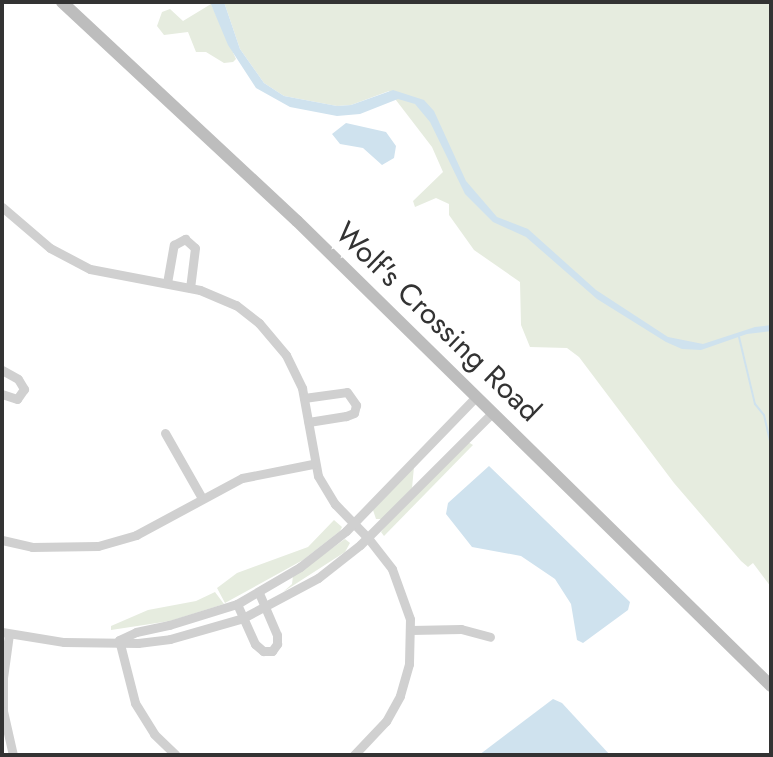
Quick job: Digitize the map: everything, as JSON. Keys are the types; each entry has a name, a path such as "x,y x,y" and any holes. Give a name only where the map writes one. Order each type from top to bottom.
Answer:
{"main road":[{"name":"Wolf's Crossing Road","path":"62,2 241,168 771,686"}],"street":[{"path":"2,207 50,248 76,263 106,274 167,283 226,300 259,323 286,355 304,398 313,464 323,488 368,538 400,584 411,630 409,664 400,696 386,721 354,755"},
{"path":"167,283 174,245 185,239 195,248 190,288"},
{"path":"2,370 18,379 24,389 17,399 2,394"},
{"path":"304,398 347,392 356,405 354,413 346,416 308,422"},
{"path":"119,640 136,632 180,623 237,604 309,561 354,523 477,396"},
{"path":"13,755 3,711 6,633 64,642 119,640 138,643 170,639 243,618 318,578 368,538 493,412"},
{"path":"165,433 202,498"},
{"path":"2,540 32,547 98,546 136,535 242,478 313,464"},
{"path":"237,604 259,649 272,651 278,639 259,593"},
{"path":"411,630 461,629 490,637"},
{"path":"119,640 135,703 154,734 176,755"}],"shaded area":[{"path":"224,2 771,2 771,587 753,563 748,567 741,561 674,483 579,357 567,348 530,347 521,325 520,282 474,250 449,215 449,204 436,198 415,207 413,201 443,172 432,147 389,91 351,105 337,106 284,96 264,83 240,49"},
{"path":"211,4 236,59 233,62 224,63 206,52 196,52 188,32 164,35 157,26 162,12 170,9 183,21"},
{"path":"468,442 473,445 384,536 381,532 385,527"},
{"path":"414,467 412,488 382,519 376,519 373,510"},
{"path":"334,520 342,527 340,531 303,560 225,603 217,588 237,573 308,547"},
{"path":"345,539 350,543 345,552 283,592 292,584 293,576"},
{"path":"215,592 224,604 170,621 111,630 111,626 148,610 196,601"}],"water":[{"path":"210,2 224,2 240,49 264,83 284,96 337,106 351,105 393,90 424,100 434,111 466,181 497,217 528,229 596,290 668,337 703,344 755,327 771,325 771,331 747,334 701,350 682,349 666,342 597,299 526,237 493,222 465,194 430,122 415,104 398,99 360,114 337,116 290,107 256,88 228,45"},
{"path":"346,123 386,132 396,146 394,158 382,165 363,148 340,144 332,134"},
{"path":"489,466 630,602 628,610 583,643 577,640 571,604 555,579 521,556 472,547 446,514 448,503"},
{"path":"553,699 562,703 610,755 479,755"}],"waterway":[{"path":"739,337 755,404 764,415 771,445"}]}
